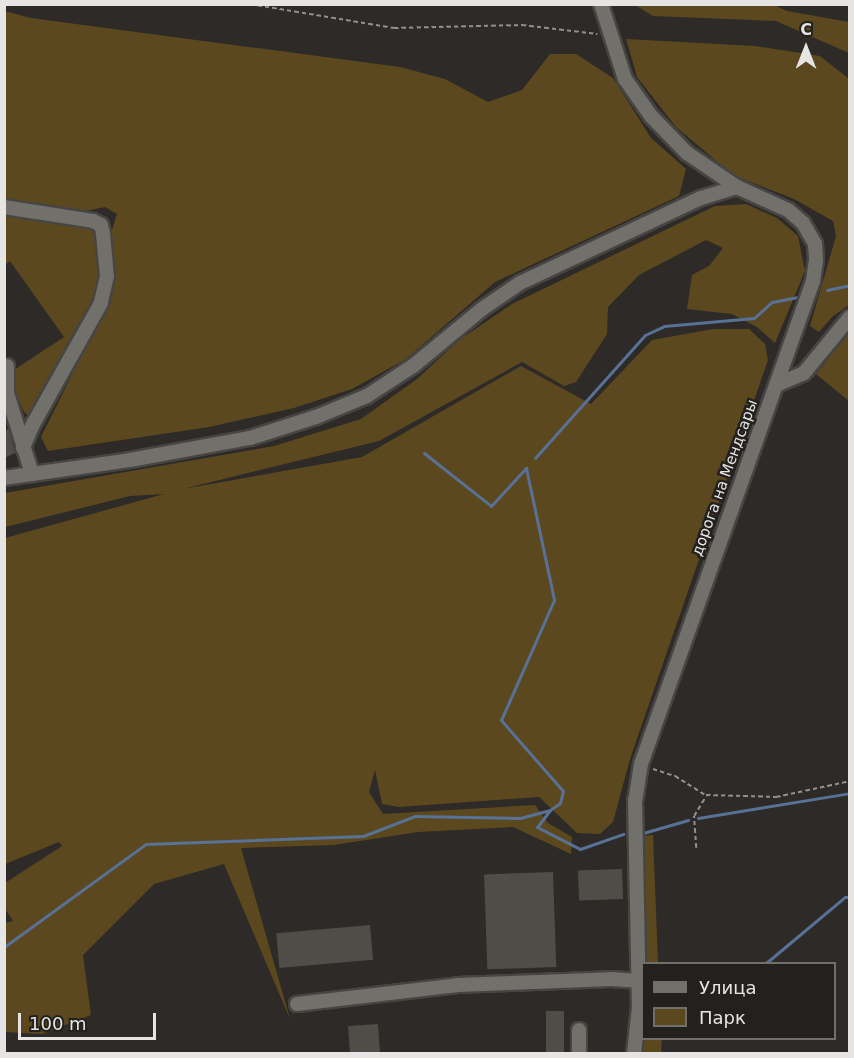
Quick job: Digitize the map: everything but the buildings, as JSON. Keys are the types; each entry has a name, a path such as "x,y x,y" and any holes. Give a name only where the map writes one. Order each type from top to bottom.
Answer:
{"street":[{"name":"дорога на Мендсары","path":"601,4 625,79 651,116 687,153 737,187 788,210 808,229 815,244 813,281 641,764 635,800 638,981 634,1053"},
{"path":"5,477 130,460 250,438 316,417 368,396 413,366 482,309 520,284 701,198 737,187"},
{"path":"4,207 93,221 101,225 104,234 106,276 101,303 33,424 24,448"},
{"path":"776,385 804,373 849,317"},
{"path":"7,366 7,393 32,474"},
{"path":"297,1004 458,985 611,979 638,981"},
{"path":"579,1030 579,1053"}],"path":[{"path":"250,4 394,28 522,26 587,34 610,33"},
{"path":"641,764 675,776 706,795 776,797 849,782"},
{"path":"696,848 694,816 706,795"}],"green space":[{"path":"635,5 774,5 787,11 849,22 849,53 776,21 653,16"},
{"path":"4,11 31,18 400,67 445,79 488,102 522,90 550,54 576,54 613,78 651,138 686,169 679,196 495,282 406,359 352,389 294,408 209,427 48,451 41,437 108,302 115,266 111,233 117,214 105,207 86,211 5,199"},
{"path":"626,39 755,46 820,56 849,79 849,305 833,316 819,332 810,326 836,236 833,221 794,199 733,175 676,127 637,77"},
{"path":"746,204 777,218 798,236 805,271 775,343 757,327 732,314 687,309 692,275 709,266 723,248 706,240 639,275 608,307 607,334 576,382 564,386 522,362 379,441 183,489 362,457 521,366 591,404 652,340 713,329 749,329 765,344 768,360 630,759 613,822 600,834 577,833 539,797 399,807 382,804 375,770 369,792 383,814 535,805 548,823 572,837 571,854 513,827 418,832 334,845 241,848 290,1019 224,864 154,884 83,955 91,1015 42,1034 5,1032 5,923 13,921 5,909 5,883 62,846 59,842 5,864 5,538 164,494 130,496 5,527 5,493 274,446 361,419 417,379 458,341 512,304 715,206"},
{"path":"5,214 92,228 100,236 99,278 92,305 30,417 24,412 16,394 14,370 64,337 10,261 5,265"},
{"path":"849,333 849,401 816,374"},
{"path":"653,835 658,962 644,962 642,836"},
{"path":"641,1040 662,1040 661,1053 640,1054"}],"waterway":[{"path":"827,290 850,285"},
{"path":"535,458 645,335 664,326 754,318 772,302 797,297"},
{"path":"424,453 491,506 526,468"},
{"path":"526,468 554,600 501,720 563,791 560,803 550,810"},
{"path":"698,818 850,793"},
{"path":"4,947 146,844 363,836 415,816 520,818 550,810 537,827 580,849 623,834"},
{"path":"643,833 688,820"},
{"path":"767,962 845,897 850,897"}]}
